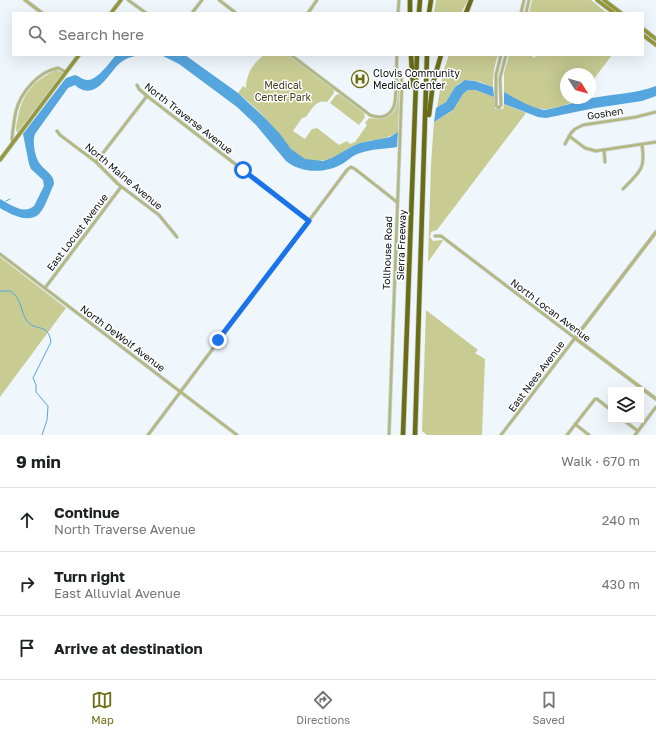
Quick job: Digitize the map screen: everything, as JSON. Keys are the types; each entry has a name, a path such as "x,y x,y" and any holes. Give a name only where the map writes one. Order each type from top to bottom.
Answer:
{"highway":[{"path":"410,0 410,12"},
{"path":"419,12 420,0"},
{"path":"429,12 431,0"},
{"path":"466,12 471,0"},
{"path":"411,56 415,104"},
{"name":"Sierra Freeway","path":"403,435 417,56"},
{"name":"Sierra Freeway","path":"415,435 428,56"},
{"path":"426,131 433,83 441,56"}],"main road":[{"path":"112,12 121,0"},
{"path":"597,0 613,12"},
{"path":"600,0 611,5"},
{"path":"604,0 620,12"},
{"path":"644,31 656,39"},
{"path":"644,36 656,45"},
{"path":"0,160 1,156 13,143 79,56"}],"street":[{"path":"25,0 41,12"},
{"path":"128,0 145,12"},
{"path":"193,12 202,0"},
{"path":"219,0 234,12"},
{"path":"309,12 317,0"},
{"path":"398,12 399,0"},
{"path":"521,12 524,0"},
{"path":"526,12 529,0"},
{"path":"292,56 370,115 376,117 387,115 394,108 397,56"},
{"path":"501,56 496,76 496,106 499,108 501,105 501,72 506,56"},
{"path":"13,143 12,138 16,111 26,90 40,76 53,69 60,68 67,72"},
{"name":"Tollhouse Road","path":"389,435 402,82 401,77 396,76"},
{"name":"North Traverse Avenue","path":"137,85 138,89 309,221"},
{"path":"96,162 147,96"},
{"name":"Goshen","path":"565,144 569,136 575,130 587,124 636,117 656,112"},
{"name":"North Maine Avenue","path":"58,131 60,135 96,162 121,187 159,215 177,236"},
{"path":"569,136 589,150 596,151 656,142"},
{"path":"623,189 643,166 644,158 642,145"},
{"path":"604,150 605,162"},
{"path":"148,435 347,170 351,168 355,169 397,202"},
{"name":"East Locust Avenue","path":"45,288 121,187"},
{"name":"East Nees Avenue","path":"501,435 656,232"},
{"name":"North Locan Avenue","path":"435,236 440,236 656,399"},
{"name":"North DeWolf Avenue","path":"0,254 237,435"},
{"path":"567,435 595,399 608,408"},
{"path":"635,435 656,407"},
{"path":"628,423 638,431"},
{"path":"575,424 589,435"}],"green space":[{"path":"436,0 468,0 462,12 434,12"},
{"path":"532,0 591,0 606,12 529,12"},
{"name":"Medical Center Park","path":"263,56 289,56 334,90 334,93 327,102 323,101 317,103 306,117 302,118 293,131 305,139 312,129 317,128 339,145 347,141 350,144 355,142 367,125 365,123 369,118 387,117 392,114 397,103 398,79 400,83 398,132 387,137 355,145 331,159 314,161 304,159 289,147 264,116 238,93 243,86 246,88 247,78 251,69"},
{"path":"449,56 498,56 494,71 493,87 477,81 466,80 457,85 445,103 437,108 443,72"},
{"path":"509,56 532,56 535,58 536,56 611,56 596,76 596,68 560,68 560,104 568,104 556,108 539,109 528,105 504,92 504,73"},
{"path":"56,70 62,72 62,74 17,133 16,127 20,108 26,94 41,78"},
{"path":"468,90 477,90 494,97 495,109 503,109 504,104 526,113 437,230 431,232 430,237 433,241 443,241 428,262 434,122 452,111 463,94"},
{"path":"339,94 364,113 365,117 359,125 330,103 336,95"},
{"path":"0,257 66,308 0,397"},
{"path":"426,310 478,350 475,353 485,359 482,435 427,435 422,431"}],"water":[{"path":"115,56 135,56 122,61 100,86 95,89 89,91 83,90 75,85 68,88 35,134 35,154 40,164 51,175 54,181 45,204 39,214 35,217 24,218 0,208 0,199 21,209 34,206 44,186 43,180 31,169 23,134 66,78 75,75 86,80 91,80 103,70"},
{"path":"163,56 186,56 238,93 265,118 280,134 291,149 305,159 323,161 332,158 360,143 390,137 398,132 397,147 360,153 342,164 321,171 298,168 286,161 256,125 237,107 179,64"},
{"path":"465,80 475,81 493,87 494,97 476,90 468,90 463,94 453,110 434,122 436,108 446,102 455,87"},
{"path":"656,86 656,96 642,101 595,108 546,118 538,117 504,104 504,92 528,105 544,110 570,104 596,104 596,97 648,89"}],"waterway":[{"path":"6,201 10,199"},
{"path":"0,291 10,291 14,294 19,301 27,321 34,326 44,329 47,332 51,342 33,378 36,385 36,392 48,406 47,420 42,435"}],"place":[{"name":"Clovis Community Medical Center","path":"360,79"}],"route":[{"path":"218,340 309,221 243,170"}]}
